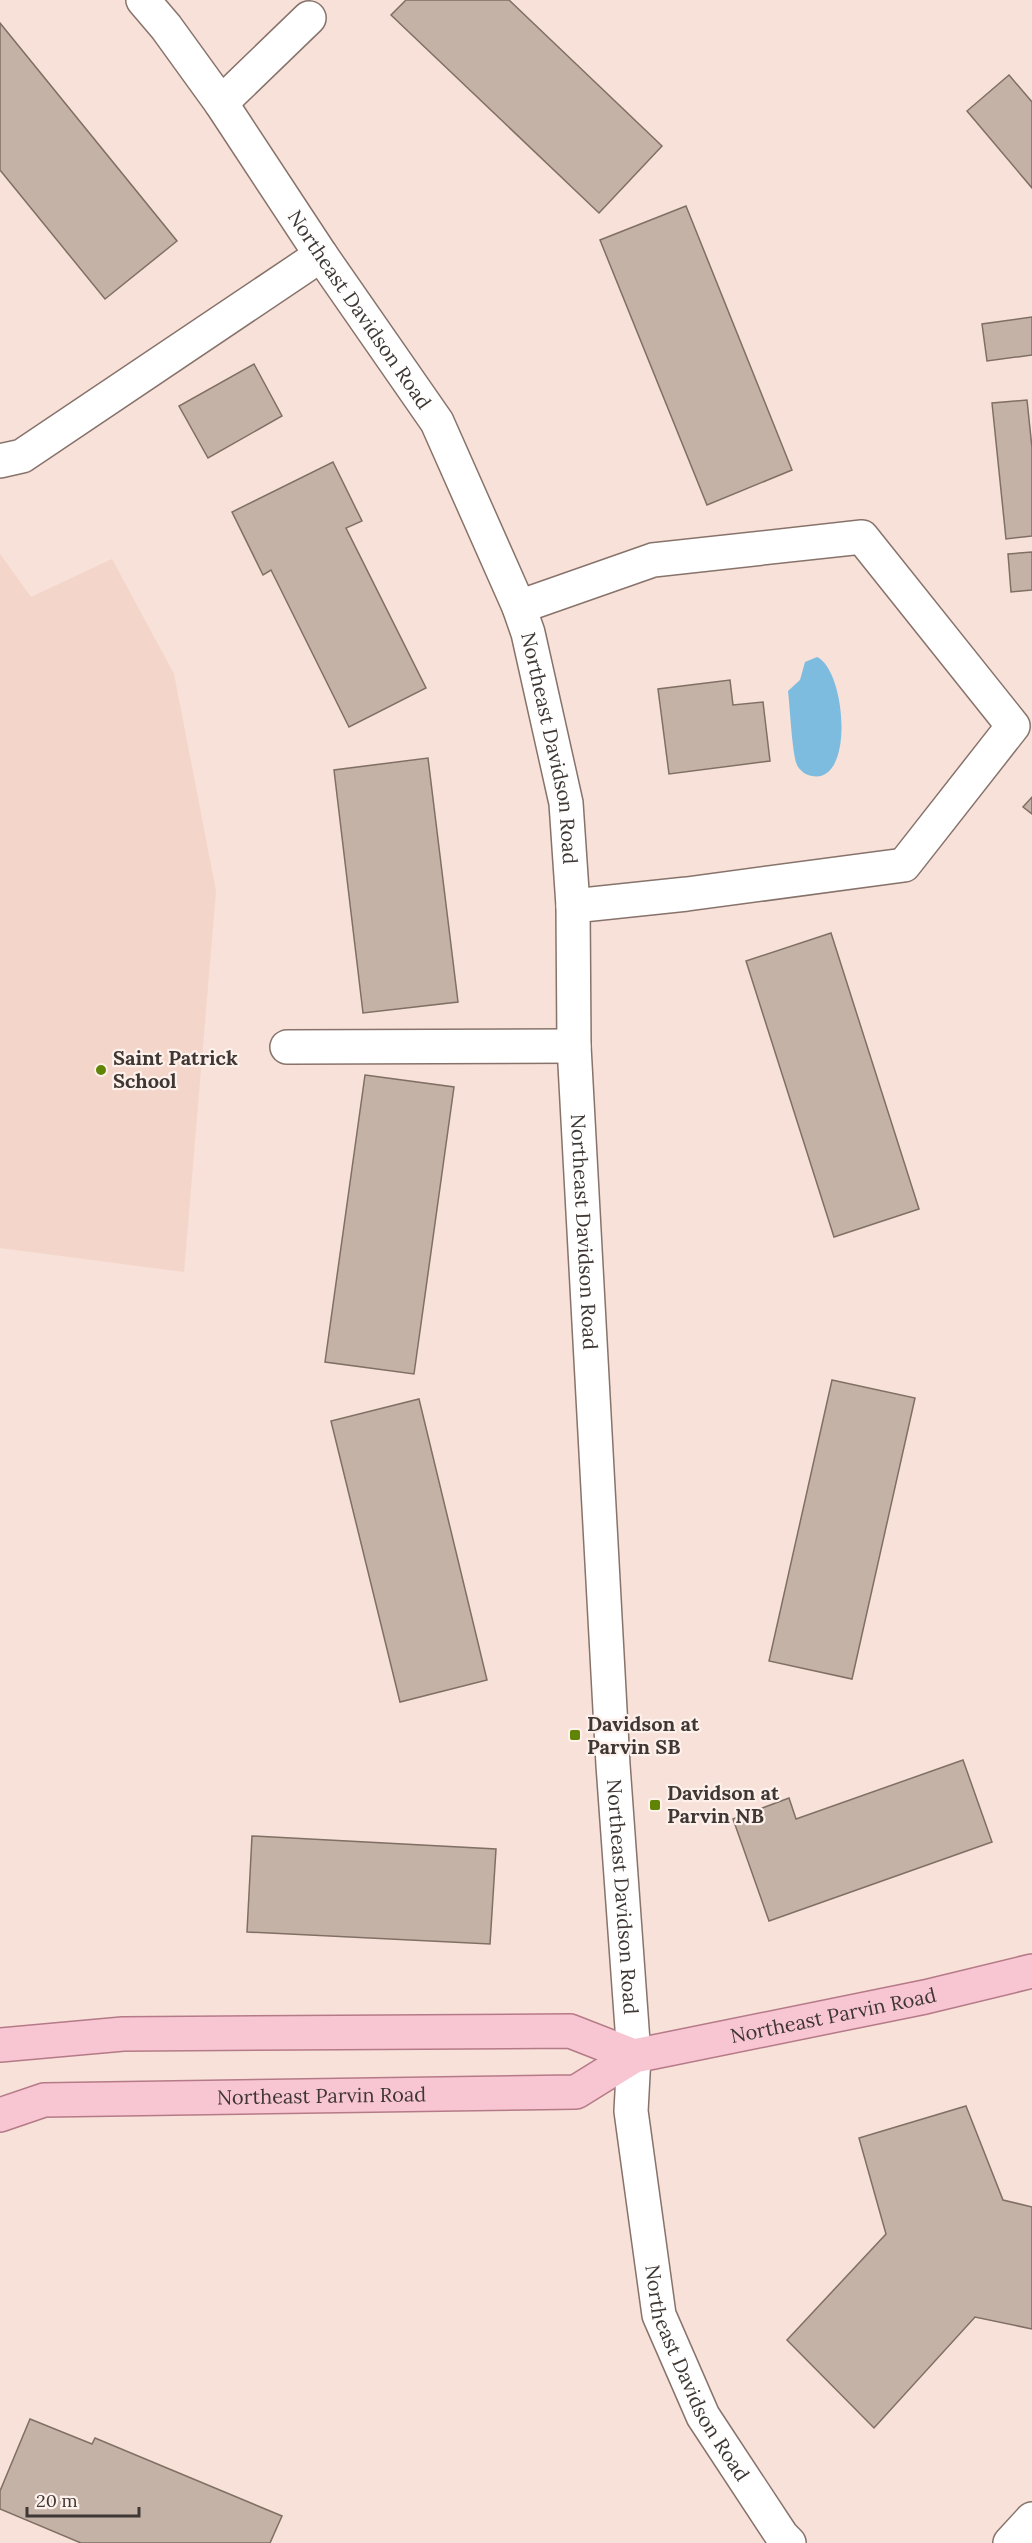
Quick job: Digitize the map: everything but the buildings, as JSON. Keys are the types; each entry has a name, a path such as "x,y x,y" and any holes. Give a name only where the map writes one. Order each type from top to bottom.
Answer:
{"main road":[{"name":"Northeast Parvin Road","path":"0,2115 44,2100 576,2092 634,2056 925,1996 1032,1971"},
{"path":"0,2045 123,2034 570,2031 634,2056"}],"street":[{"name":"Northeast Davidson Road","path":"143,0 166,27 221,103 321,255 437,422 519,607 528,633 566,803 573,906 574,1046 613,1765 634,2056 631,2112 659,2315 703,2416 782,2536 789,2543"},
{"path":"221,103 309,18"},
{"path":"0,461 22,456 321,255"},
{"path":"519,607 653,560 861,537 1012,726 904,865 687,894 573,906"},
{"path":"287,1047 574,1046"},
{"path":"1010,2543 1032,2519"}],"shaded area":[{"name":"Saint Patrick School","path":"0,554 31,597 112,559 174,674 216,891 184,1272 0,1248"}],"water":[{"path":"817,657 827,666 834,682 840,702 842,724 835,763 826,774 812,776 801,771 795,759 788,691 800,680 805,662"}],"place":[{"name":"Saint Patrick School","path":"101,1070"},
{"name":"Davidson at Parvin SB","path":"575,1735"},
{"name":"Davidson at Parvin NB","path":"655,1805"}]}
